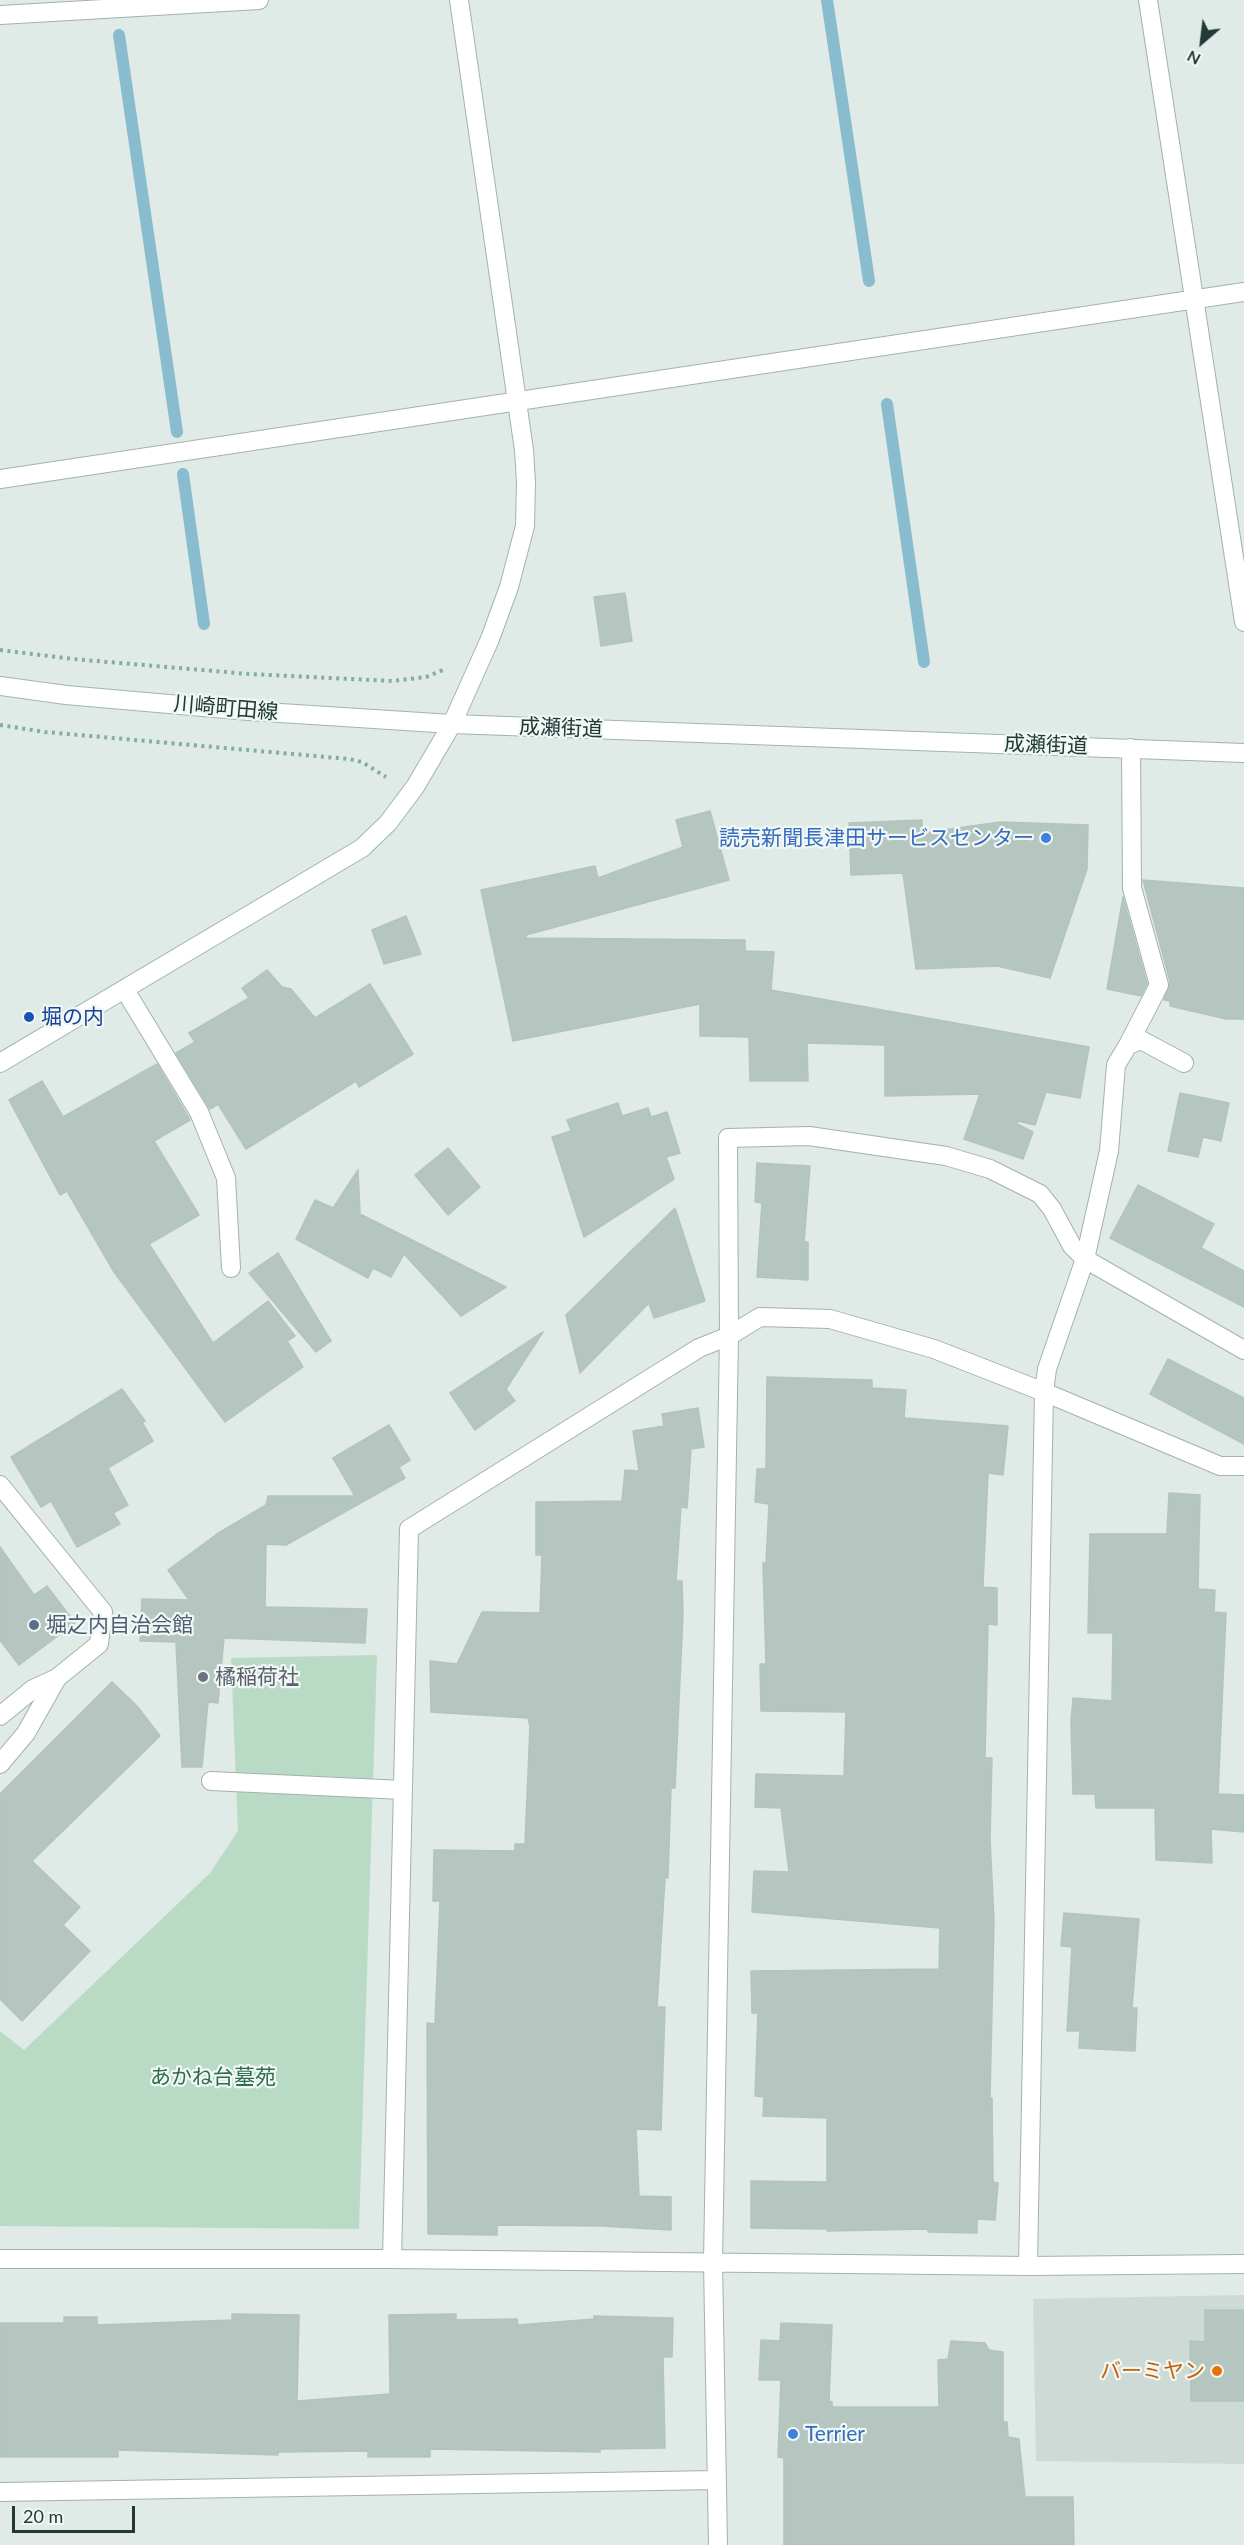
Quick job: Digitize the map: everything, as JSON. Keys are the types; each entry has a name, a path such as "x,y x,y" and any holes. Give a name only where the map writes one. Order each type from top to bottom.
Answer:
{"street":[{"path":"0,15 259,0"},
{"path":"0,1063 362,848 388,823 405,800 452,724 490,639 509,587 525,526 526,483 459,0"},
{"path":"1148,0 1244,622"},
{"path":"0,479 1244,292"},
{"name":"川崎町田線","path":"0,686 66,695 249,711 452,724"},
{"name":"成瀬街道","path":"452,724 1244,753"},
{"path":"1028,2266 1044,1392 1047,1369 1085,1259 1109,1151 1116,1065 1159,985 1132,888 1131,748"},
{"path":"125,990 199,1112 226,1178 231,1268"},
{"path":"1128,1045 1141,1040 1184,1063"},
{"path":"718,2545 713,2262 729,1336 728,1138 809,1136 946,1156 990,1169 1040,1194 1052,1209 1072,1246 1085,1259 1244,1350"},
{"path":"392,2259 409,1529 699,1348 729,1336 760,1317 830,1319 934,1348 1220,1466 1244,1466"},
{"path":"0,1485 103,1612 99,1644 57,1678 33,1689 0,1716"},
{"path":"0,1764 26,1733 57,1678"},
{"path":"211,1780 403,1790"},
{"path":"0,2259 392,2259 1028,2266 1244,2264"},
{"path":"0,2493 717,2480"}],"path":[{"path":"0,650 73,659 249,674 392,681"},
{"path":"0,725 45,732 348,759 377,770 393,782 405,800"}],"shaded area":[{"path":"1244,2295 1244,2464 1036,2461 1033,2299"}],"green space":[{"name":"あかね台墓苑","path":"377,1655 359,2229 0,2226 0,2031 24,2050 210,1873 238,1831 231,1658"}],"building":[{"path":"625,593 632,641 601,646 594,597"},
{"path":"710,811 729,880 526,935 526,938 745,940 745,951 774,952 771,990 1089,1047 1080,1098 1046,1092 1035,1125 1018,1121 1017,1124 1033,1132 1023,1159 964,1139 980,1094 885,1096 885,1045 807,1043 808,1081 750,1081 749,1037 700,1036 700,1004 513,1041 481,890 595,866 598,878 683,847 676,820"},
{"path":"922,820 922,833 1000,822 1088,825 1087,869 1050,978 997,966 916,969 903,873 851,875 849,823"},
{"path":"1143,880 1244,888 1244,1019 1226,1019 1170,1006 1170,1001 1164,1000 1170,982"},
{"path":"1123,897 1147,984 1141,996 1107,989"},
{"path":"406,916 421,954 384,964 372,930"},
{"path":"267,970 282,987 291,989 315,1018 370,984 413,1054 359,1087 356,1081 246,1149 218,1104 210,1109 176,1053 195,1042 189,1033 249,998 242,988"},
{"path":"157,1064 190,1120 154,1141 199,1215 149,1244 213,1343 268,1301 295,1336 287,1341 303,1367 225,1422 114,1272 67,1191 60,1195 9,1100 42,1081 63,1117"},
{"path":"1180,1093 1229,1103 1221,1141 1203,1137 1198,1157 1168,1151"},
{"path":"618,1103 622,1116 648,1108 651,1117 667,1112 680,1153 666,1157 674,1179 584,1237 552,1137 571,1131 567,1120"},
{"path":"448,1148 480,1187 448,1215 415,1175"},
{"path":"757,1163 810,1166 804,1242 808,1242 808,1280 757,1277 762,1203 755,1202"},
{"path":"358,1170 360,1214 506,1287 461,1316 404,1254 391,1277 373,1268 368,1278 296,1239 315,1200 333,1208"},
{"path":"1138,1185 1214,1224 1201,1248 1244,1271 1244,1307 1110,1238"},
{"path":"675,1208 705,1301 654,1318 649,1303 580,1373 566,1315"},
{"path":"278,1253 331,1341 316,1352 249,1273"},
{"path":"543,1332 506,1389 515,1401 475,1430 450,1393"},
{"path":"1168,1359 1244,1398 1244,1444 1150,1394"},
{"path":"767,1377 872,1380 872,1388 906,1390 904,1418 1008,1426 1003,1475 988,1473 983,1587 997,1588 997,1625 988,1624 985,1758 992,1758 990,1839 994,1920 990,2098 992,2098 993,2182 998,2183 995,2220 977,2219 977,2233 928,2232 928,2229 827,2231 827,2229 751,2228 751,2181 827,2182 827,2118 763,2116 764,2097 755,2096 758,2013 752,2013 751,1971 939,1969 940,1928 752,1912 754,1871 789,1872 781,1808 755,1807 756,1774 844,1776 846,1712 761,1711 760,1664 766,1664 763,1563 766,1563 769,1504 755,1502 757,1469 766,1469"},
{"path":"122,1389 145,1421 142,1422 153,1441 108,1468 128,1505 113,1513 120,1524 77,1547 51,1501 41,1507 11,1457"},
{"path":"698,1408 704,1447 691,1449 687,1508 681,1507 676,1581 682,1581 683,1614 675,1788 671,1788 668,1878 665,1878 657,2007 665,2007 661,2130 636,2129 639,2196 671,2197 671,2230 601,2226 497,2225 497,2235 428,2234 427,2023 435,2024 440,1901 433,1901 434,1850 515,1851 515,1844 525,1844 530,1726 528,1718 431,1712 430,1661 457,1664 482,1612 540,1613 542,1555 536,1555 536,1502 622,1501 625,1470 639,1471 633,1431 664,1426 662,1414"},
{"path":"389,1425 410,1460 399,1467 405,1478 286,1545 266,1544 265,1607 367,1609 365,1643 224,1638 218,1703 208,1702 202,1767 182,1767 176,1642 140,1641 142,1599 189,1600 168,1570 217,1534 266,1505 268,1496 355,1496 333,1458"},
{"path":"1169,1493 1200,1495 1198,1589 1215,1590 1214,1612 1226,1613 1218,1794 1244,1795 1244,1832 1211,1829 1212,1863 1156,1860 1155,1808 1096,1808 1095,1794 1073,1794 1071,1722 1073,1698 1112,1701 1113,1633 1088,1633 1090,1534 1167,1534"},
{"path":"0,1547 34,1595 47,1586 75,1623 19,1665 0,1640"},
{"path":"112,1682 137,1706 160,1736 32,1861 80,1907 63,1925 90,1951 22,2021 0,1999 0,1794"},
{"path":"1064,1913 1139,1919 1132,2008 1137,2008 1135,2051 1079,2048 1080,2031 1067,2031 1072,1947 1061,1946"},
{"name":"バーミヤン","path":"1205,2310 1244,2310 1244,2401 1191,2401 1190,2341 1205,2342"},
{"path":"232,2314 299,2315 297,2401 390,2394 389,2315 456,2314 456,2320 517,2319 518,2325 594,2319 594,2316 673,2318 672,2357 663,2357 665,2448 600,2449 600,2452 430,2449 430,2457 368,2457 368,2451 278,2452 278,2455 118,2450 118,2457 0,2457 0,2323 64,2323 64,2317 97,2317 97,2325 232,2320"},
{"path":"781,2323 832,2325 829,2401 832,2402 832,2407 939,2407 938,2360 948,2359 951,2341 985,2343 989,2350 1003,2352 1003,2422 1007,2422 1008,2437 1019,2439 1025,2497 1073,2497 1074,2545 784,2545 784,2458 778,2457 781,2380 759,2380 761,2340 780,2341"}],"waterway":[{"path":"827,0 869,281"},
{"path":"119,35 177,432"},
{"path":"887,404 924,662"},
{"path":"183,474 204,624"}],"place":[{"name":"読売新聞長津田サービスセンター","path":"1046,838"},
{"name":"堀の内","path":"29,1017"},
{"name":"堀之内自治会館","path":"34,1625"},
{"name":"橘稲荷社","path":"203,1677"},
{"name":"バーミヤン","path":"1217,2371"},
{"name":"Terrier","path":"793,2434"}]}
